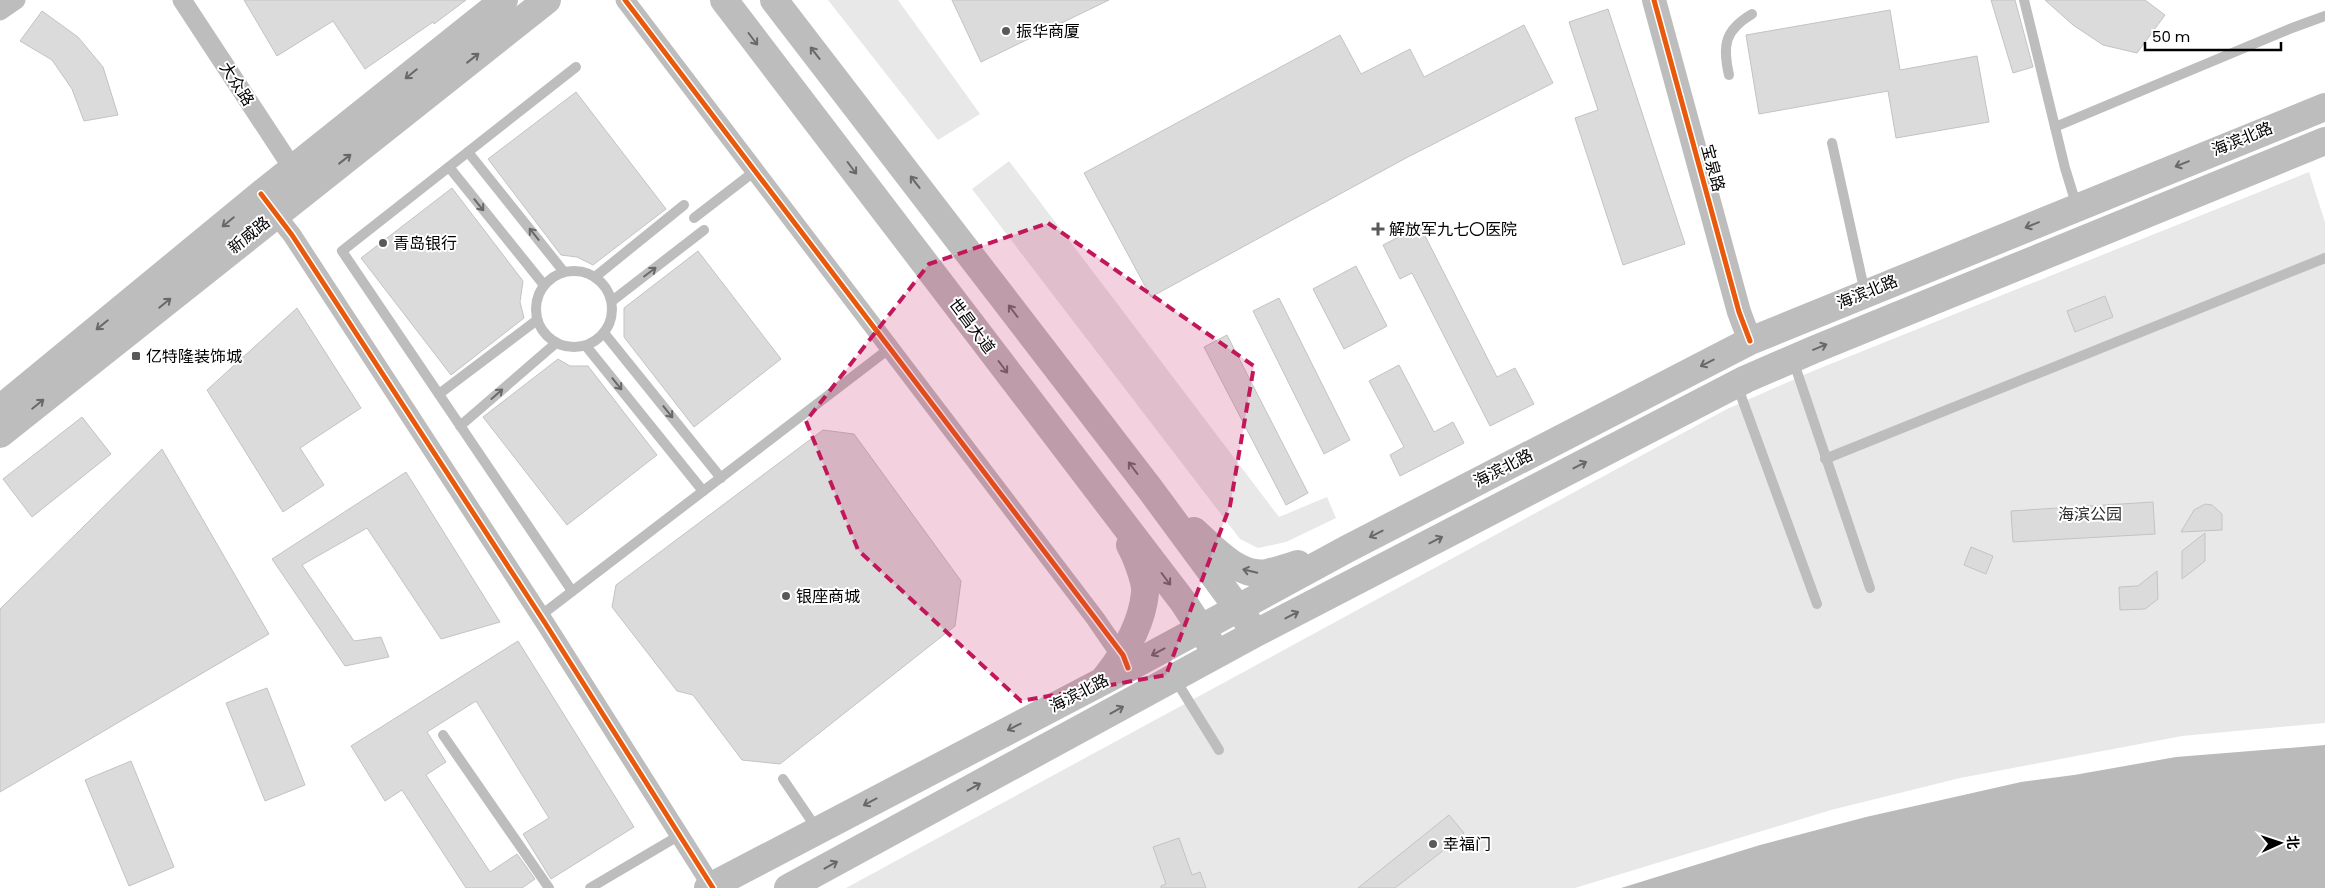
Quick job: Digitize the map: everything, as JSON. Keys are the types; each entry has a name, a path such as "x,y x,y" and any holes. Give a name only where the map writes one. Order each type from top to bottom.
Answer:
{"main road":[{"name":"新威路","path":"300,179 504,0"},
{"name":"新威路","path":"0,409 300,179 547,0"},
{"name":"世昌大道","path":"724,0 1110,506 1201,628 1218,655"},
{"path":"774,0 1150,489 1256,633"},
{"name":"海滨北路","path":"711,887 818,829 1103,681 1125,662 1201,628 1347,549 1750,341 2325,107"},
{"name":"海滨北路","path":"788,888 1256,633 1736,384 1792,359 2325,141"},
{"name":"新威路","path":"0,434 268,204"},
{"path":"1150,489 1221,556 1244,570 1265,574 1347,549"},
{"path":"1110,506 1136,555 1145,592 1125,662"}],"street":[{"path":"0,11 16,0"},
{"name":"大众路","path":"182,0 300,179"},
{"path":"625,0 890,348 1125,662"},
{"name":"宝泉路","path":"1654,0 1739,312 1750,341"},
{"path":"268,204 292,235 540,616 680,835 711,887"}],"lane":[{"path":"2024,0 2077,207"},
{"path":"1729,75 1725,57 1727,37 1739,21 1752,14"},
{"path":"2055,127 2325,16"},
{"path":"572,591 342,251 576,67"},
{"path":"1832,143 1864,294"},
{"path":"468,152 564,272"},
{"path":"448,167 544,285"},
{"path":"694,218 755,170"},
{"path":"595,278 684,205"},
{"path":"612,301 704,230"},
{"path":"1825,459 2325,258"},
{"path":"576,271 595,278 607,289 612,301 612,315 604,333 586,346 576,348 556,343 542,331 537,320 538,296 544,285 564,272 576,271"},
{"path":"439,394 537,320"},
{"path":"604,333 721,478"},
{"path":"460,426 556,343"},
{"path":"586,346 704,491"},
{"path":"540,616 890,348"},
{"path":"1792,359 1870,588"},
{"path":"1736,384 1818,604"},
{"path":"1174,678 1219,750"},
{"path":"443,735 549,888"},
{"path":"783,779 818,829"},
{"path":"590,888 680,835"}],"highlighted area":[{"path":"1048,223 1254,366 1230,506 1166,675 1021,701 858,550 806,421 929,264"}],"green space":[{"path":"828,0 898,0 980,114 938,140"},
{"path":"1009,161 1279,517 1327,497 1336,518 1286,542 1258,548 1240,539 972,189"},
{"name":"海滨公园","path":"2309,172 2325,222 2325,723 2182,736 1960,778 1831,810 1575,888 846,888 1727,409 1813,371"}],"shaded area":[{"path":"2325,745 2325,888 1621,888 1760,845 1866,817 2021,782 2074,775 2176,757"}],"building":[{"path":"244,0 466,0 434,24 433,22 365,69 333,21 277,56"},
{"name":"振华商厦","path":"952,0 1109,0 981,62"},
{"path":"1991,0 2015,0 2033,67 2013,73"},
{"path":"2045,0 2145,0 2165,15 2137,53 2103,45 2073,25"},
{"path":"1608,9 1685,244 1623,265 1575,118 1598,110 1569,22"},
{"path":"1890,10 1900,70 1977,56 1989,122 1896,138 1888,91 1759,114 1746,35"},
{"path":"42,11 78,37 103,67 118,115 84,121 72,89 52,60 20,41"},
{"path":"1524,25 1553,83 1406,158 1151,297 1084,173 1340,35 1361,74 1410,49 1424,77"},
{"path":"576,92 666,209 593,265 577,257 561,255 488,159"},
{"path":"452,188 523,281 520,302 524,318 451,375 361,258"},
{"path":"1420,226 1497,377 1515,368 1534,404 1490,426 1412,273 1400,279 1383,245"},
{"path":"698,251 781,359 694,427 624,337 624,308"},
{"path":"1356,266 1387,326 1344,349 1313,289"},
{"path":"2105,296 2113,317 2075,332 2067,311"},
{"path":"1279,298 1350,440 1324,454 1253,311"},
{"path":"297,308 361,408 300,448 324,485 283,512 207,390"},
{"path":"1227,335 1308,493 1286,505 1204,347"},
{"path":"558,359 570,366 588,366 657,455 567,525 483,417"},
{"path":"1399,365 1434,432 1453,422 1464,443 1400,476 1390,455 1404,447 1369,381"},
{"path":"82,417 111,454 32,517 3,479"},
{"name":"银座商城","path":"823,430 854,434 961,581 955,626 780,764 742,760 693,695 677,691 612,607 616,585"},
{"path":"162,449 269,634 0,792 0,609"},
{"path":"406,472 500,622 441,639 367,528 302,565 354,641 381,637 389,657 345,666 272,559"},
{"path":"2153,502 2155,534 2013,542 2011,511"},
{"path":"2205,504 2212,505 2222,514 2222,530 2181,532 2194,510"},
{"path":"2205,533 2205,561 2182,579 2182,551"},
{"path":"1971,547 1993,556 1986,574 1964,565"},
{"path":"2157,571 2158,599 2145,609 2120,610 2119,587 2138,586"},
{"path":"518,641 634,827 551,879 523,834 549,818 476,701 427,732 446,762 426,775 490,872 517,854 535,879 522,888 466,888 402,790 385,801 351,746"},
{"path":"267,688 305,785 265,801 226,703"},
{"path":"131,761 174,867 129,886 85,780"},
{"name":"幸福门","path":"1449,815 1464,833 1440,853 1395,888 1358,888"},
{"path":"1179,838 1192,875 1200,872 1206,888 1161,888 1161,886 1166,884 1153,847"}],"cycle path":[{"path":"625,0 1123,655 1128,668"},
{"path":"1654,0 1739,312 1750,341"},
{"path":"261,194 292,235 545,623 713,888"}],"place":[{"name":"振华商厦","path":"1006,31"},
{"name":"解放军九七〇医院","path":"1378,229"},
{"name":"青岛银行","path":"383,243"},
{"name":"亿特隆装饰城","path":"136,356"},
{"name":"银座商城","path":"786,596"},
{"name":"幸福门","path":"1433,844"}]}
